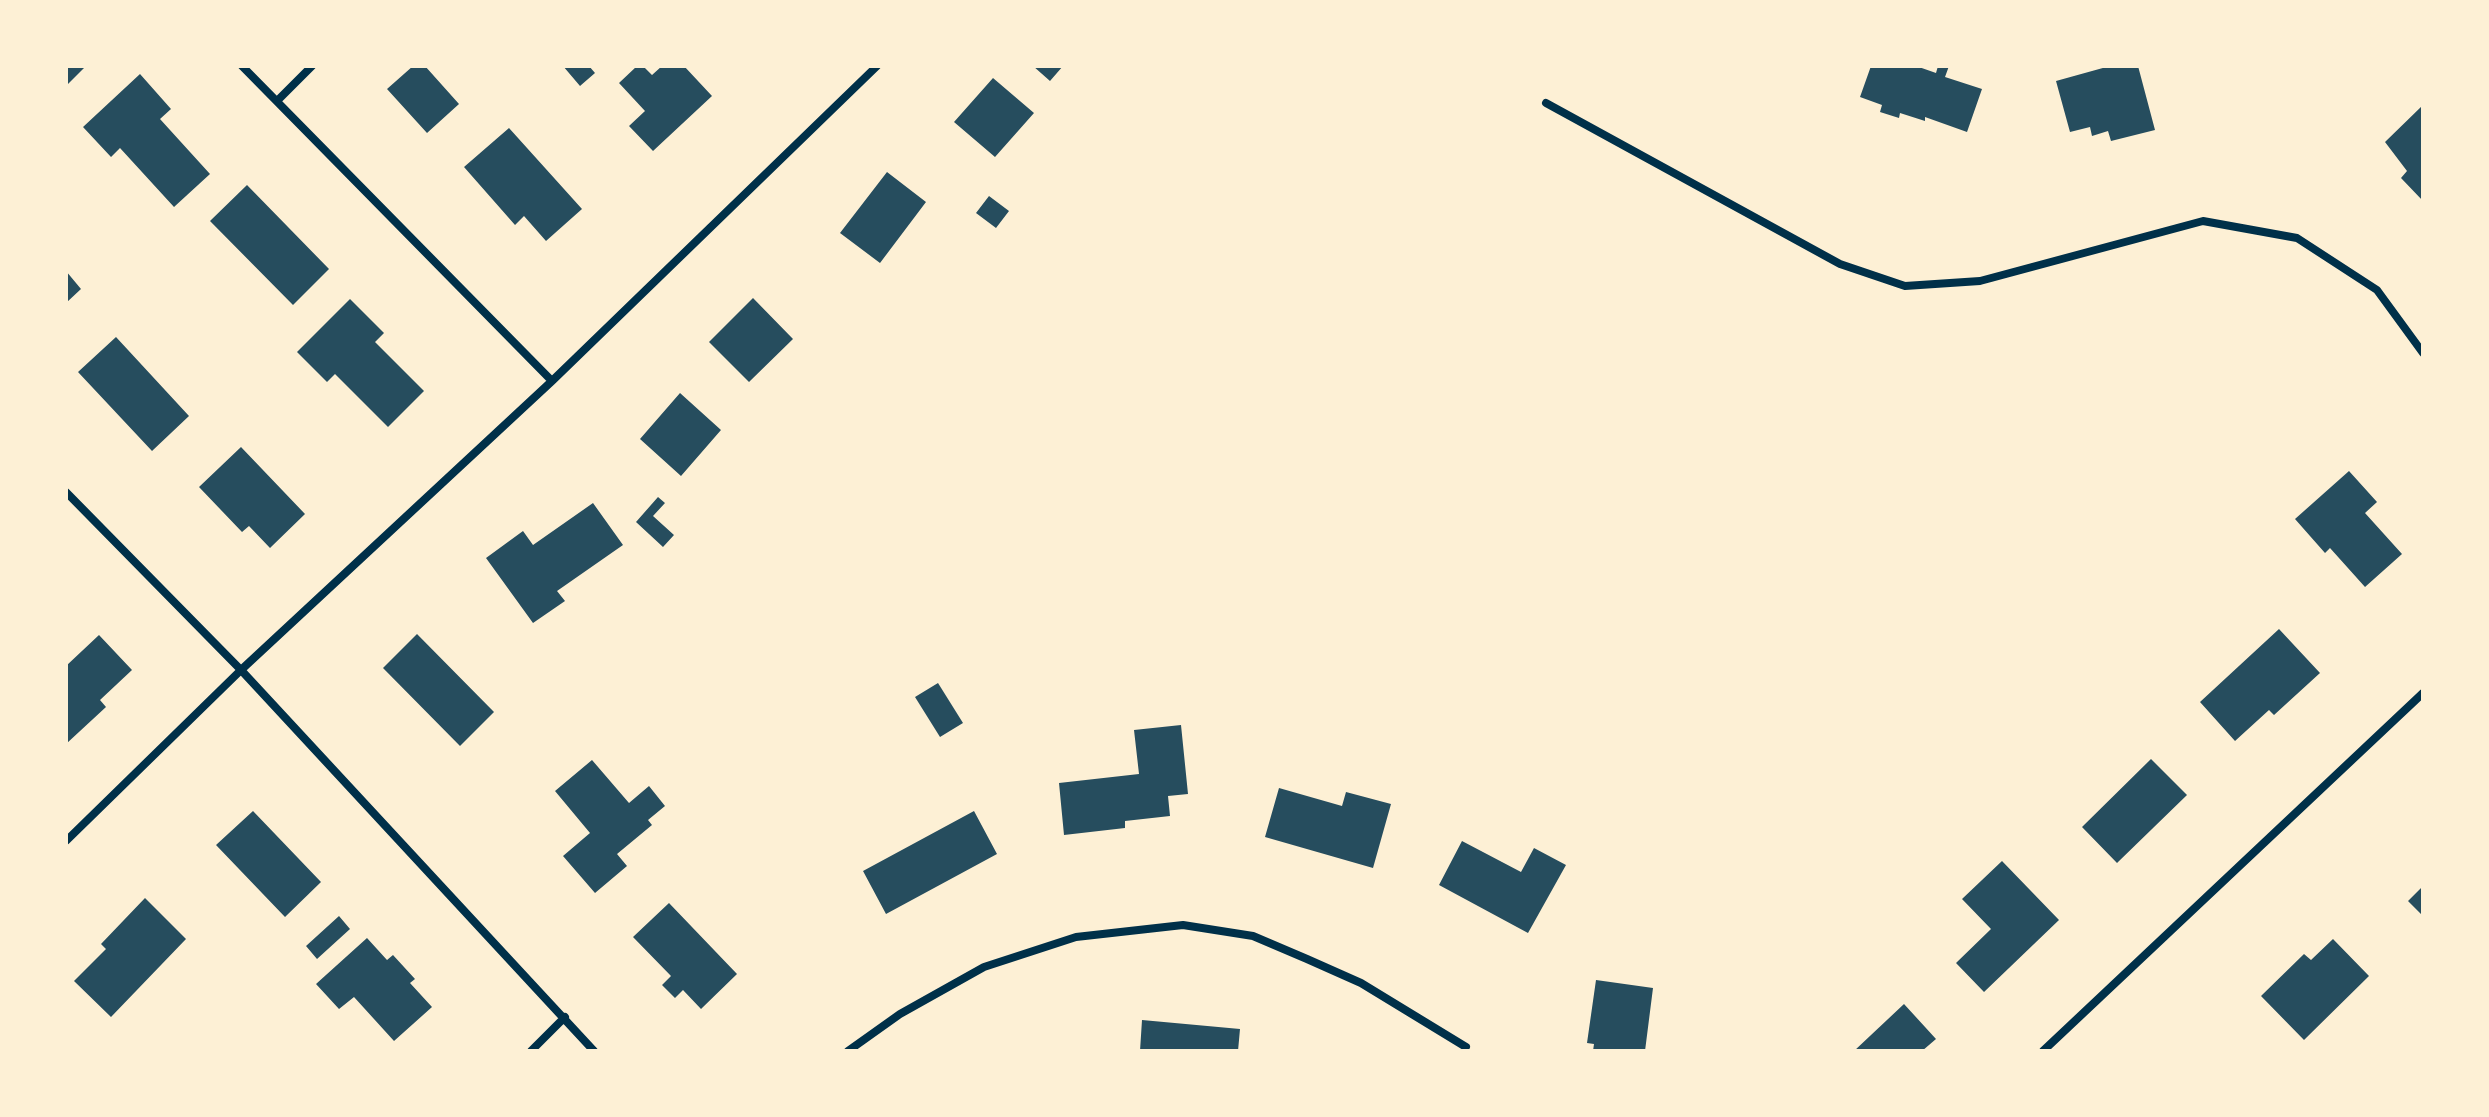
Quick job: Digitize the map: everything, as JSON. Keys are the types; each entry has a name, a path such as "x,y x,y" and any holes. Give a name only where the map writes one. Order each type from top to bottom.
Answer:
{"street":[{"path":"242,66 552,381"},
{"path":"277,101 312,66"},
{"path":"66,841 241,670 552,381 877,66"},
{"path":"1546,103 1840,264 1905,286 1980,281 2203,221 2297,238 2377,290 2423,353"},
{"path":"66,492 241,670 594,1051"},
{"path":"2043,1051 2423,693"},
{"path":"848,1051 900,1014 984,967 1076,937 1183,925 1253,936 1361,983 1466,1047"},
{"path":"531,1051 565,1017"}],"building":[{"path":"66,66 86,66 66,86"},
{"path":"413,66 425,66 459,104 427,133 387,89"},
{"path":"563,66 589,66 595,73 580,86"},
{"path":"637,66 643,66 652,75 662,66 684,66 712,96 653,151 629,126 645,111 619,83"},
{"path":"1033,66 1063,66 1050,81"},
{"path":"1871,66 1916,66 1936,73 1938,66 1949,66 1945,77 1982,89 1967,132 1925,117 1925,121 1900,113 1899,118 1880,112 1882,105 1860,97"},
{"path":"2110,66 2138,66 2155,130 2111,141 2108,131 2092,136 2090,127 2070,132 2056,81"},
{"path":"140,74 171,109 160,119 210,174 174,207 120,148 111,157 83,127"},
{"path":"993,78 1034,113 995,157 954,122"},
{"path":"2423,105 2423,201 2401,178 2407,171 2385,142"},
{"path":"509,128 582,209 546,241 524,216 515,225 464,167"},
{"path":"887,172 926,202 880,263 840,233"},
{"path":"247,185 329,269 293,305 210,221"},
{"path":"989,196 1009,211 996,228 976,213"},
{"path":"66,271 81,289 66,303"},
{"path":"753,298 793,339 749,382 709,342"},
{"path":"350,299 384,333 375,342 424,391 388,427 335,374 327,382 297,352"},
{"path":"116,337 189,416 152,451 78,372"},
{"path":"680,393 721,430 681,476 640,439"},
{"path":"241,447 305,514 270,548 249,526 242,532 199,487"},
{"path":"2349,471 2377,502 2365,513 2402,554 2365,587 2330,548 2325,553 2295,519"},
{"path":"658,497 665,503 653,516 674,535 663,547 636,522"},
{"path":"593,503 623,545 557,591 565,601 533,623 486,558 523,531 533,545"},
{"path":"2279,629 2320,673 2274,715 2269,710 2235,741 2200,702"},
{"path":"417,634 494,712 460,746 383,668"},
{"path":"99,635 132,670 100,700 106,707 66,744 66,666"},
{"path":"938,683 963,723 940,737 915,697"},
{"path":"1181,725 1188,794 1168,796 1170,816 1125,821 1125,828 1064,835 1059,783 1139,774 1134,730"},
{"path":"2151,759 2187,795 2117,863 2082,827"},
{"path":"592,760 629,803 649,786 665,806 648,820 652,825 617,854 627,866 595,893 563,856 590,833 555,791"},
{"path":"1279,788 1342,806 1346,792 1391,804 1373,868 1265,837"},
{"path":"253,811 321,882 285,917 216,845"},
{"path":"974,811 997,854 886,914 863,871"},
{"path":"1462,841 1521,872 1534,848 1566,865 1528,933 1439,885"},
{"path":"2002,861 2059,920 1984,992 1956,963 1991,929 1962,899"},
{"path":"2423,886 2423,916 2408,901"},
{"path":"145,898 186,939 111,1017 74,981 106,949 101,944"},
{"path":"669,903 737,974 701,1009 683,990 675,998 662,985 671,976 633,937"},
{"path":"339,916 350,929 317,959 306,946"},
{"path":"367,938 387,960 393,955 415,979 410,983 432,1007 394,1041 354,997 339,1009 316,984"},
{"path":"2333,939 2369,976 2304,1040 2261,996 2304,954 2311,960"},
{"path":"1596,980 1653,988 1645,1051 1593,1051 1594,1044 1587,1043"},
{"path":"1904,1004 1936,1039 1922,1051 1854,1051"},
{"path":"1142,1020 1240,1029 1238,1051 1140,1051"}]}
